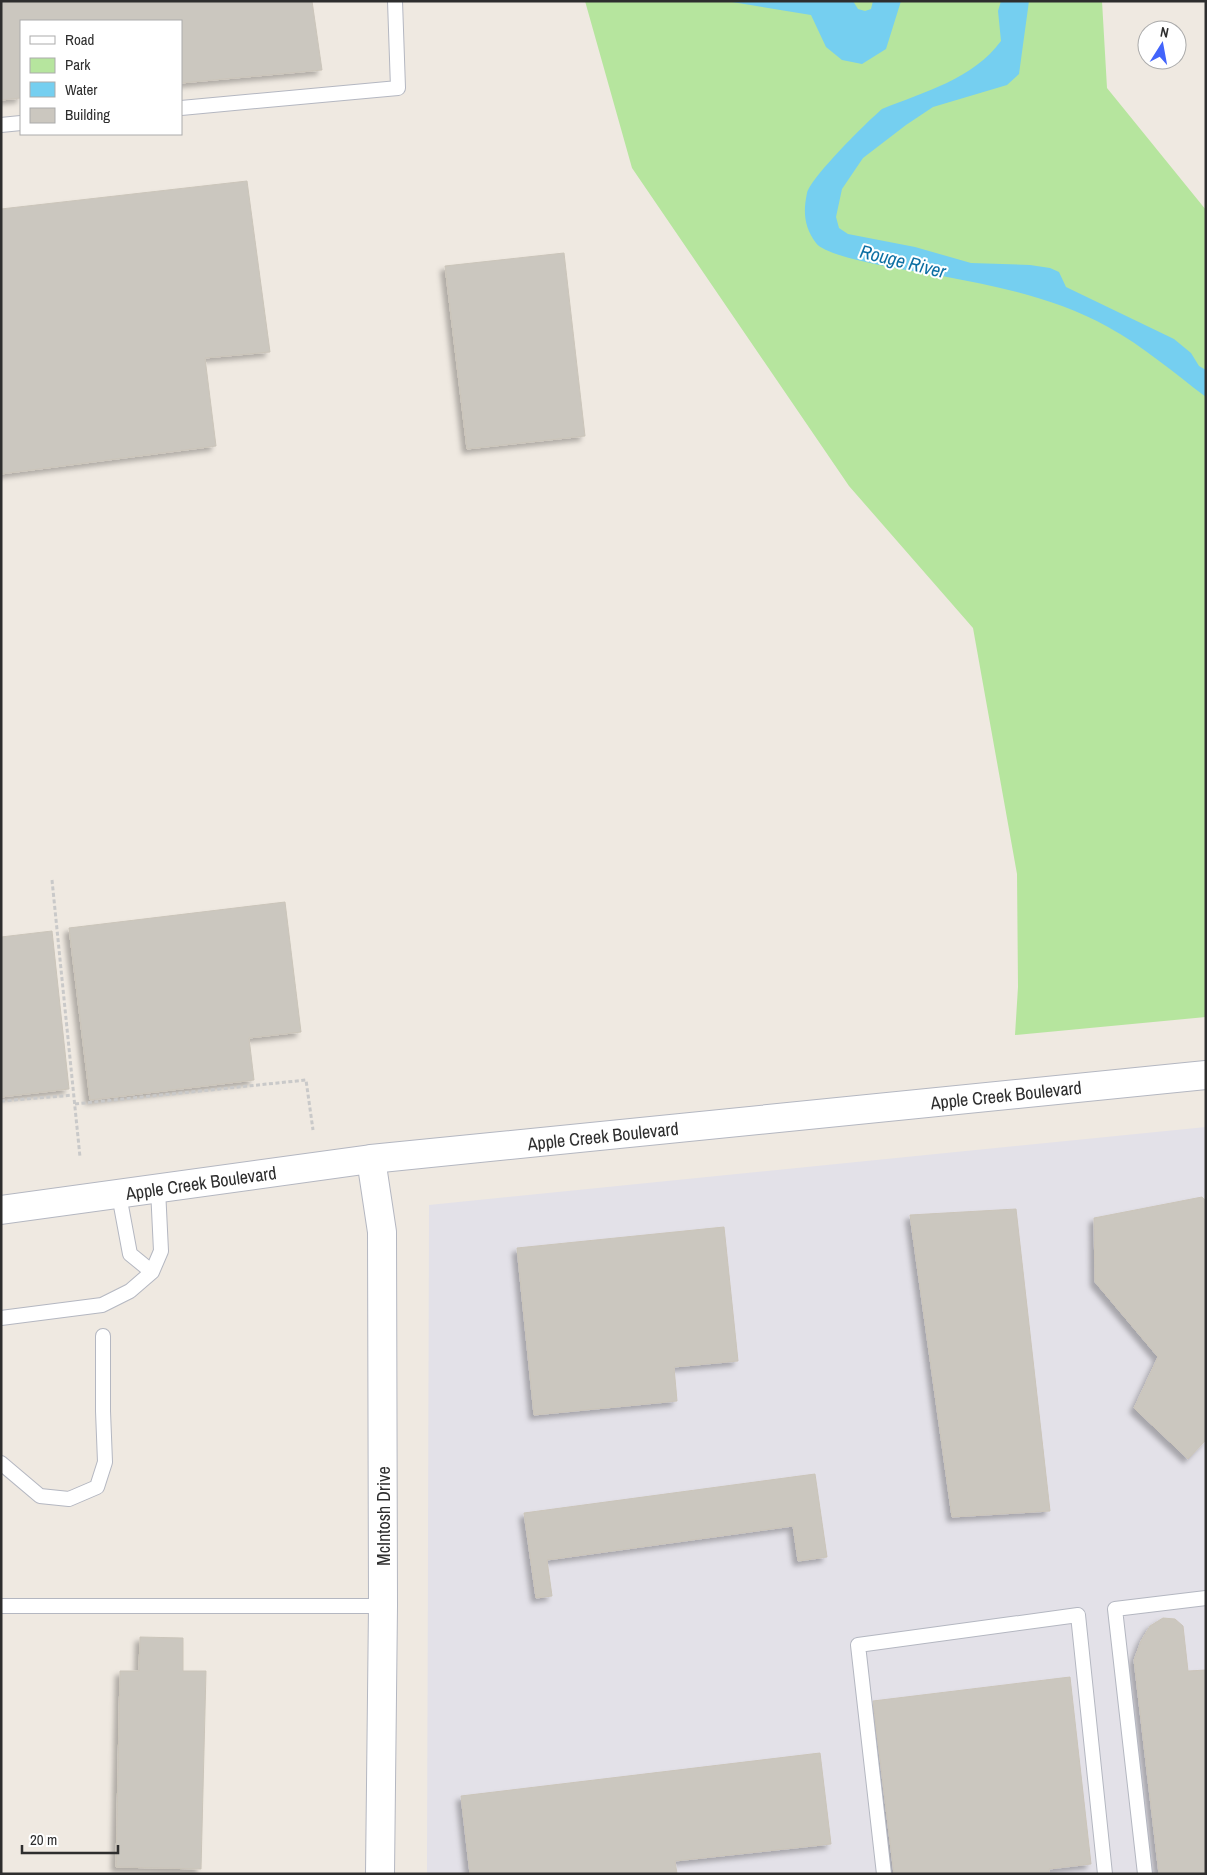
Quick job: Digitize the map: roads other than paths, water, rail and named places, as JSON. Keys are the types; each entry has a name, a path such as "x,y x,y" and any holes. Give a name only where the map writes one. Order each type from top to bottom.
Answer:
{"main road":[{"name":"Apple Creek Boulevard","path":"1,1210 371,1159 1206,1075"},
{"name":"McIntosh Drive","path":"371,1159 382,1232 384,1606 380,1874"}],"lane":[{"path":"182,108 398,88 395,1"},
{"path":"1,125 20,123"},
{"path":"1,1318 102,1305 130,1291 152,1272 161,1251 158,1189"},
{"path":"119,1195 130,1254 152,1272"},
{"path":"1,1463 40,1496 69,1499 97,1487 105,1462 102,1411 103,1336"},
{"path":"1145,1874 1115,1609 1206,1598"},
{"path":"1,1606 384,1606"},
{"path":"884,1874 858,1645 1078,1615 1106,1874"}],"water":[{"path":"726,1 853,1 858,9 865,11 871,9 873,1 901,1 886,49 862,64 842,60 826,47 811,15"},
{"name":"Rouge River","path":"1001,1 1029,1 1019,74 1007,85 933,107 863,158 842,189 836,217 839,228 848,234 915,247 971,263 1030,265 1050,268 1059,272 1066,287 1174,339 1191,353 1199,366 1206,370 1206,397 1134,343 1108,327 1068,308 1006,289 855,259 824,249 812,237 806,219 807,193 829,162 882,109 947,83 962,75 990,54 1001,41 998,11"}]}
